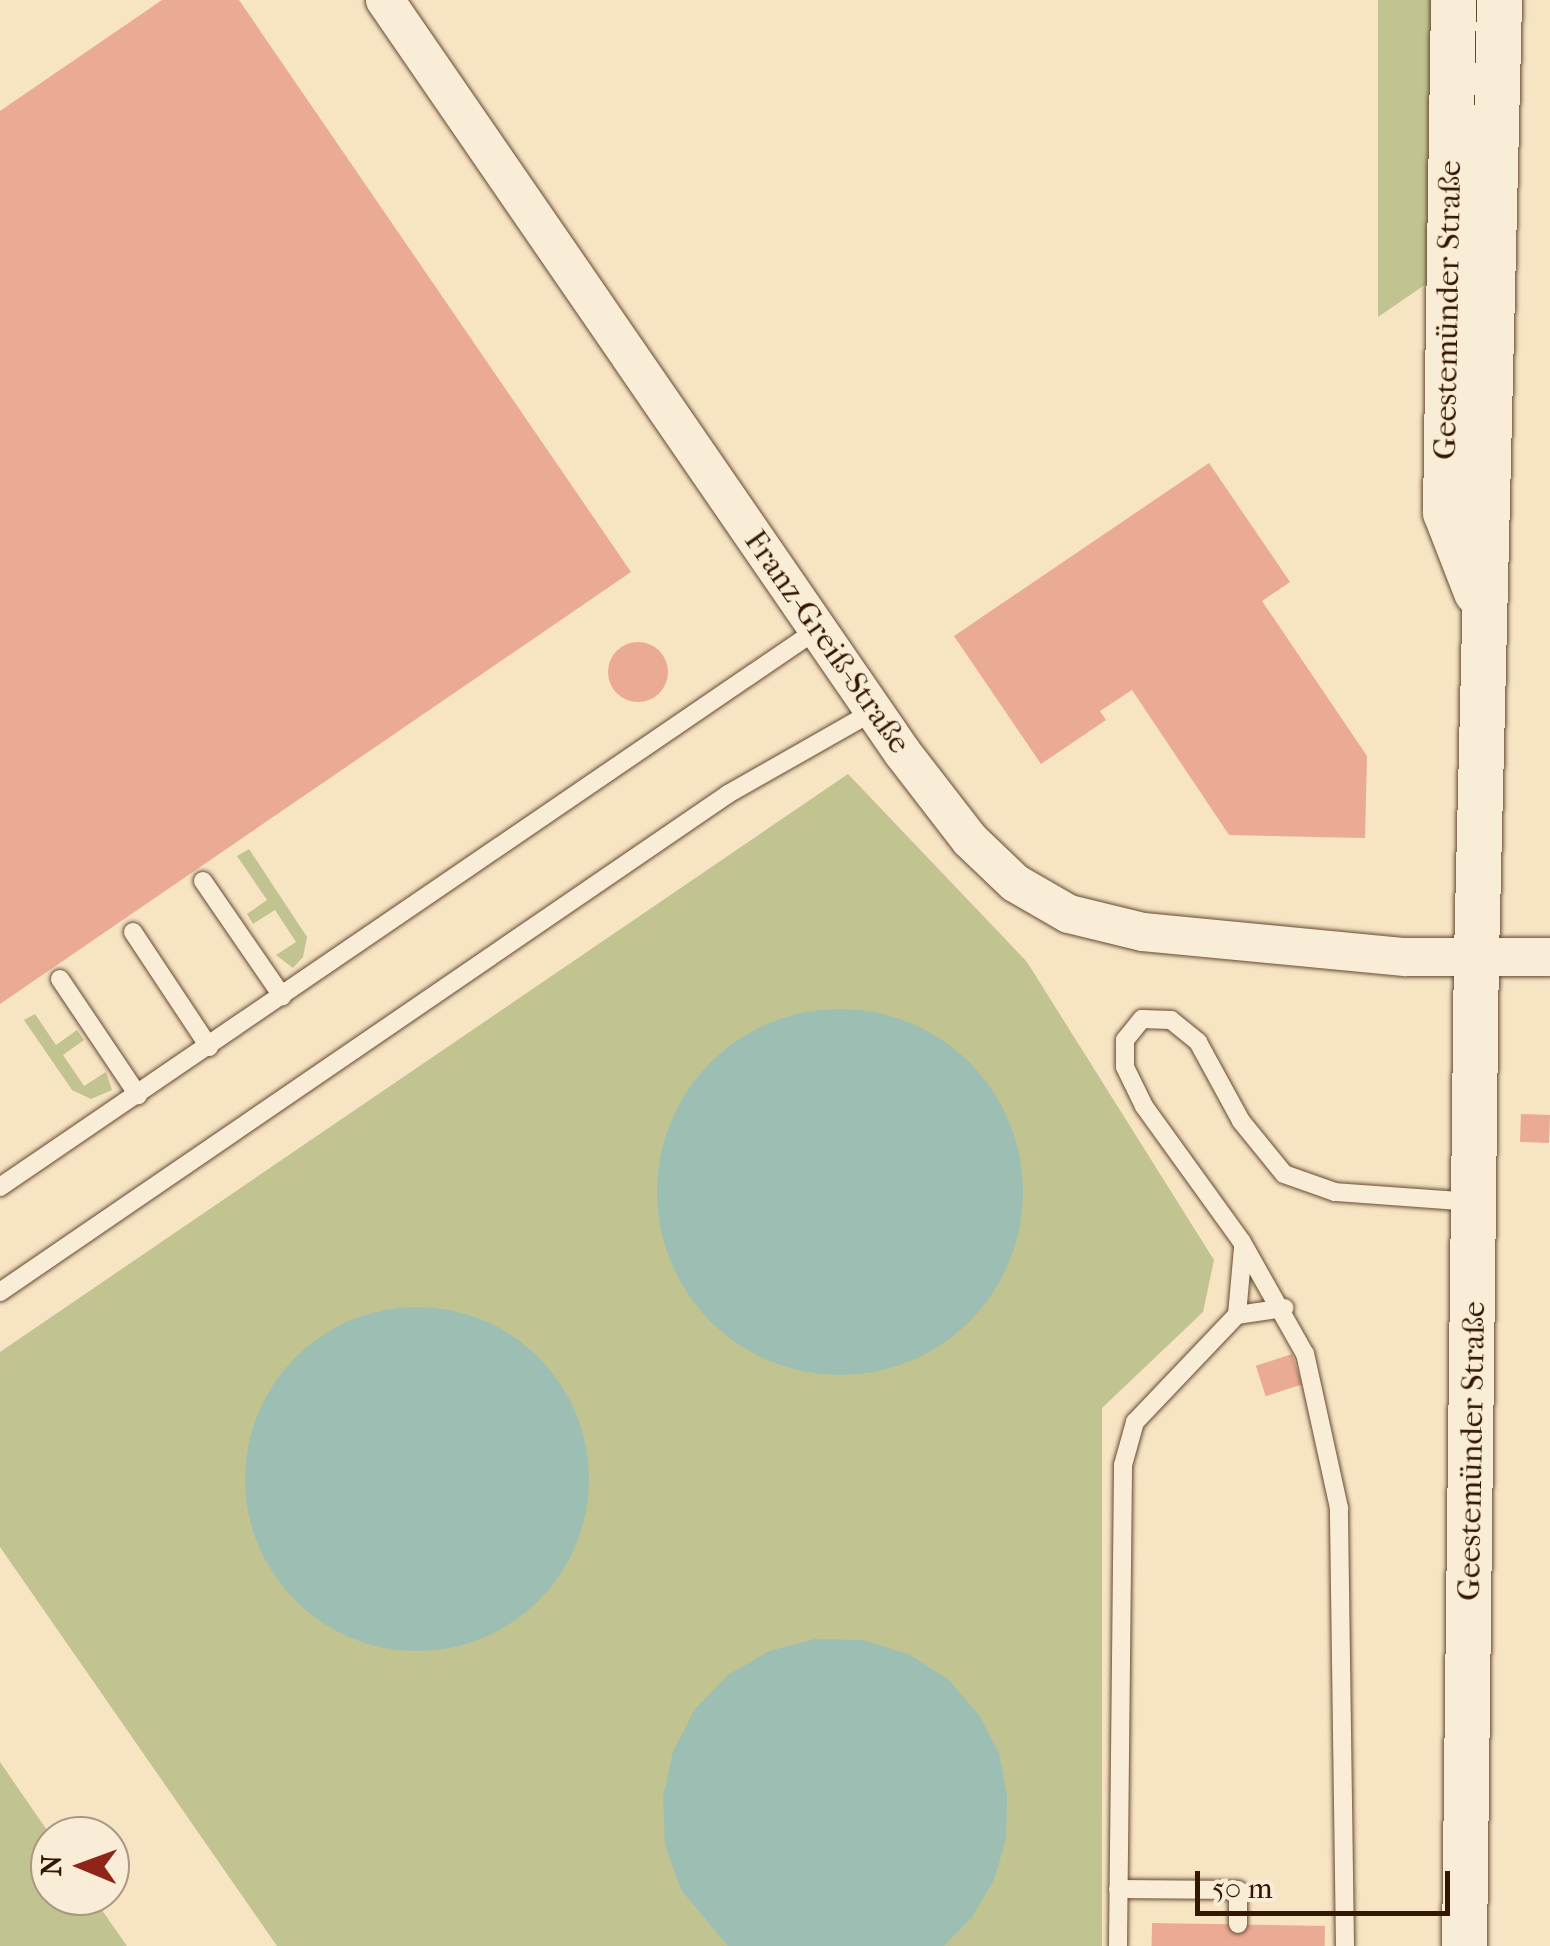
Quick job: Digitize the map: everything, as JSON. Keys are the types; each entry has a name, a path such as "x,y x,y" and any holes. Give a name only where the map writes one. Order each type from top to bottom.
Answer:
{"street":[{"name":"Franz-Greiß-Straße","path":"385,0 874,711 970,840 1016,884 1069,914 1143,932 1282,949 1476,956"},
{"name":"Geestemünder Straße","path":"1454,0 1445,512 1484,612"},
{"name":"Geestemünder Straße","path":"1464,1946 1476,956 1499,0"},
{"path":"1476,956 1550,956"}],"lane":[{"path":"0,1187 818,629"},
{"path":"0,1292 728,794 874,711"},
{"path":"203,882 282,996"},
{"path":"133,932 209,1046"},
{"path":"60,980 138,1095"},
{"path":"1345,1946 1340,1508 1306,1354 1284,1308 1242,1242 1144,1106 1125,1067 1124,1040 1142,1019 1171,1020 1198,1042 1240,1121 1284,1174 1336,1192 1475,1202"},
{"path":"1118,1946 1123,1464 1135,1422 1237,1315 1245,1278 1242,1242"},
{"path":"1237,1315 1284,1308"},
{"path":"1118,1889 1238,1890 1238,1924"}],"green space":[{"path":"1378,0 1440,0 1429,282 1378,317"},
{"path":"848,774 1027,962 1214,1260 1203,1312 1102,1408 1102,1946 277,1946 0,1547 0,1352"},
{"path":"249,849 307,937 303,957 293,968 276,955 296,942 275,910 253,924 247,914 267,900 237,856"},
{"path":"35,1014 56,1045 77,1030 84,1040 63,1055 84,1086 106,1072 112,1090 91,1099 72,1090 24,1020"},
{"path":"0,1762 37,1816 30,1816 30,1916 106,1916 127,1946 0,1946"}],"water":[{"path":"840,1009 876,1013 910,1023 941,1040 969,1063 992,1091 1009,1122 1019,1156 1023,1192 1019,1228 1009,1262 992,1293 969,1321 941,1344 910,1361 876,1371 840,1375 804,1371 770,1361 739,1344 711,1321 688,1293 671,1262 661,1228 657,1192 661,1156 671,1122 688,1091 711,1063 739,1040 770,1023 804,1013"},
{"path":"417,1307 483,1320 526,1346 550,1370 576,1413 589,1479 576,1545 550,1588 526,1612 483,1638 417,1651 351,1638 308,1612 284,1588 258,1545 245,1479 258,1413 284,1370 308,1346 351,1320"},
{"path":"815,1639 863,1640 908,1654 948,1679 979,1715 999,1753 1007,1795 1006,1839 994,1880 972,1917 944,1946 728,1946 681,1890 665,1845 663,1797 673,1751 695,1709 728,1675 769,1651"}],"building":[{"path":"162,0 239,0 631,572 0,1004 0,111"},
{"path":"1209,463 1290,582 1262,601 1367,756 1365,838 1229,835 1132,690 1100,711 1106,720 1041,764 954,636"},
{"path":"638,642 659,651 668,672 659,693 638,702 617,693 608,672 617,651"},
{"path":"1521,1114 1550,1115 1549,1143 1520,1142"},
{"path":"1292,1354 1302,1384 1266,1396 1256,1366"},
{"path":"1152,1923 1325,1926 1325,1946 1152,1946"}]}
